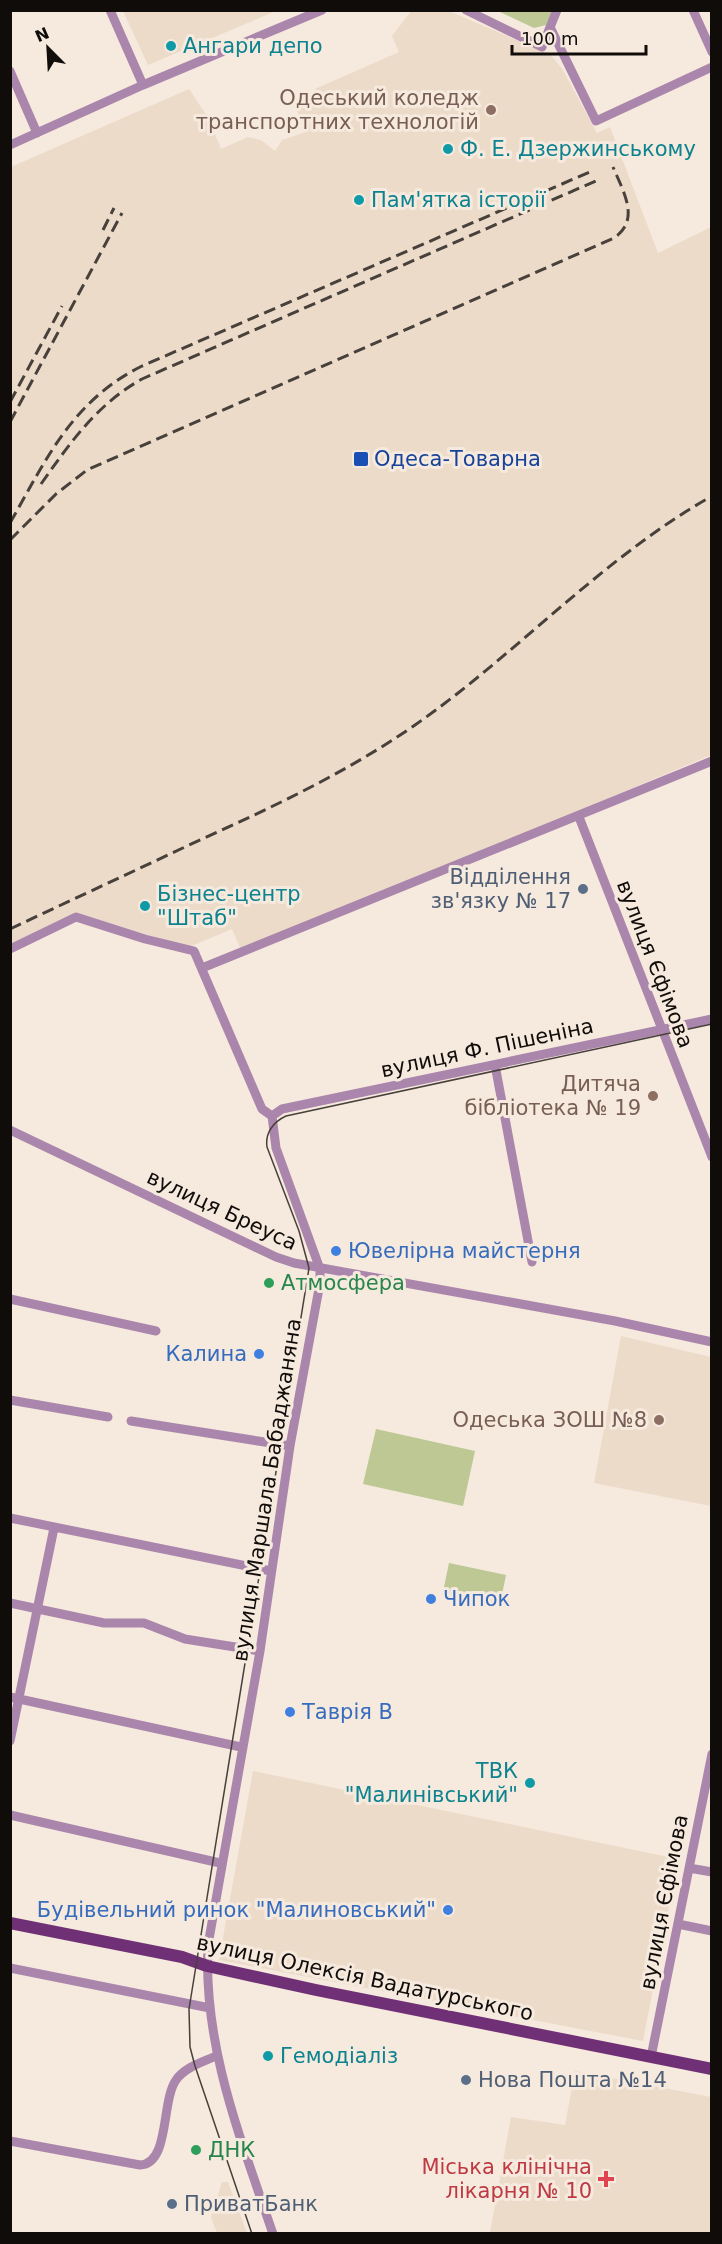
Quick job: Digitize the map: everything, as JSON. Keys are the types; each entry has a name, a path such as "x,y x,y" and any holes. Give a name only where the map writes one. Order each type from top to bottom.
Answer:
{"main road":[{"name":"вулиця Олексія Вадатурського","path":"10,1923 183,1958 207,1966 711,2069"}],"street":[{"path":"110,10 143,85"},
{"path":"10,145 143,85 322,10"},
{"path":"466,10 542,47 557,10"},
{"path":"693,10 711,52"},
{"path":"550,27 596,121 711,67"},
{"path":"10,71 37,133"},
{"path":"202,968 711,761"},
{"name":"вулиця Єфімова","path":"579,816 711,1158"},
{"name":"вулиця Маршала Бабаджаняна","path":"10,949 76,917 194,951 262,1109 272,1116 276,1148 320,1269 320,1283 290,1446 260,1651 220,1863 207,1966 216,2056 222,2081 273,2234"},
{"name":"вулиця Ф. Пішеніна","path":"272,1116 282,1109 711,1019"},
{"path":"495,1065 532,1262"},
{"name":"вулиця Бреуса","path":"10,1130 276,1257 320,1269 615,1321 711,1342"},
{"path":"10,1299 156,1331"},
{"path":"10,1400 108,1417"},
{"path":"131,1421 290,1446"},
{"path":"10,1518 271,1571"},
{"path":"10,1741 15,1698 39,1610 54,1528"},
{"path":"10,1603 104,1623 144,1623 186,1639 260,1651"},
{"path":"15,1698 241,1747"},
{"name":"вулиця Єфімова","path":"651,2057 711,1754"},
{"path":"10,1815 220,1863"},
{"path":"689,1868 711,1872"},
{"path":"678,1924 711,1931"},
{"path":"10,1968 210,2008"},
{"path":"10,2141 140,2165 150,2163 158,2156 170,2091 176,2079 185,2070 216,2056"}],"shaded area":[{"name":"Ангари депо","path":"123,11 276,11 148,65"},
{"path":"411,11 449,11 551,55 563,70 597,133 610,127 658,253 711,227 711,755 242,952 232,929 189,947 79,914 11,946 11,167 189,89 209,119 221,149 248,137 261,140 275,151 282,140 306,132 294,104 317,95 315,89 399,52 392,36"},
{"name":"Одеська ЗОШ №8","path":"621,1336 711,1357 711,1506 594,1483"},
{"name":"Будівельний ринок \"Малиновський\"","path":"253,1771 678,1859 643,2041 219,1960"},
{"name":"Міська клінічна лікарня № 10","path":"575,2071 711,2097 711,2233 490,2233 511,2117 565,2125"},
{"path":"222,2182 228,2182 247,2233 217,2233 211,2217"}],"green space":[{"path":"498,11 554,11 546,25 534,28"},
{"path":"376,1429 475,1451 463,1506 363,1484"},
{"path":"449,1563 506,1575 500,1604 443,1592"}],"tram line":[{"path":"252,2234 195,2066 190,2047 189,2009 309,1268 299,1231 267,1147 269,1133 277,1121 286,1116 712,1024"}],"railway":[{"path":"10,540 56,494 87,470 614,238 627,223 628,214 625,195 613,167"},
{"path":"10,523 36,476 64,433 97,396 118,380 142,366 592,171"},
{"path":"41,484 74,439 98,412 111,400 142,379 598,180"},
{"path":"103,230 114,208"},
{"path":"10,422 122,213"},
{"path":"10,402 62,306"},
{"path":"10,929 275,805 332,776 388,743 453,697 634,548 712,496"}],"place":[{"name":"Ангари депо","path":"171,46"},
{"name":"Одеський коледж транспортних технологій","path":"491,110"},
{"name":"Ф. Е. Дзержинському","path":"448,149"},
{"name":"Пам'ятка історії","path":"359,200"},
{"name":"Одеса-Товарна","path":"361,459"},
{"name":"Відділення зв'язку № 17","path":"583,889"},
{"name":"Бізнес-центр \"Штаб\"","path":"145,906"},
{"name":"Дитяча бібліотека № 19","path":"653,1096"},
{"name":"Ювелірна майстерня","path":"336,1251"},
{"name":"Атмосфера","path":"269,1283"},
{"name":"Калина","path":"259,1354"},
{"name":"Одеська ЗОШ №8","path":"659,1420"},
{"name":"Чипок","path":"431,1599"},
{"name":"Таврія В","path":"290,1712"},
{"name":"ТВК \"Малинівський\"","path":"530,1783"},
{"name":"Будівельний ринок \"Малиновський\"","path":"448,1910"},
{"name":"Гемодіаліз","path":"268,2056"},
{"name":"Нова Пошта №14","path":"466,2080"},
{"name":"ДНК","path":"196,2150"},
{"name":"Міська клінічна лікарня № 10","path":"606,2179"},
{"name":"ПриватБанк","path":"172,2204"}]}
